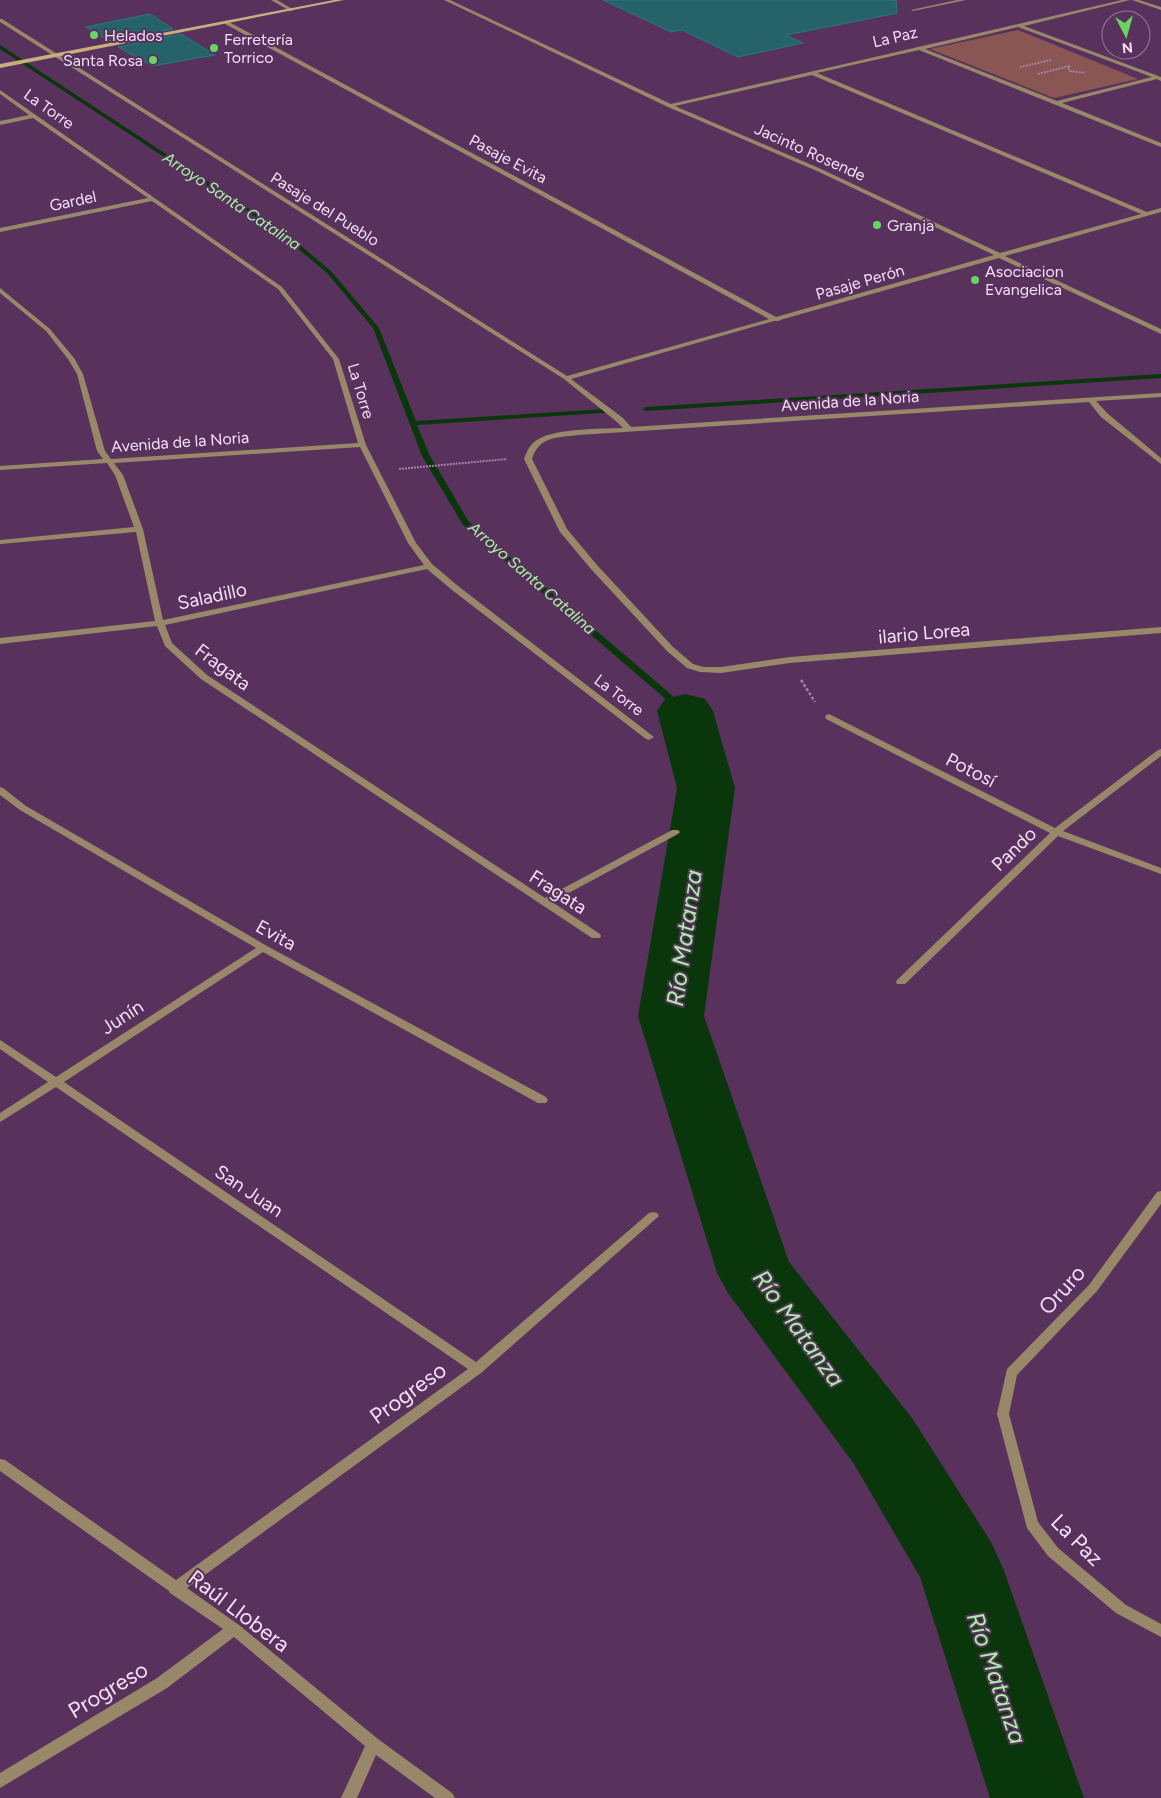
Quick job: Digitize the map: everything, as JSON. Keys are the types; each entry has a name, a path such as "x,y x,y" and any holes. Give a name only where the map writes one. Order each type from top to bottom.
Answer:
{"street":[{"path":"273,0 292,10"},
{"path":"0,66 342,0"},
{"name":"Jacinto Rosende","path":"446,0 670,106 819,170 1161,332"},
{"path":"913,10 964,0"},
{"name":"La Paz","path":"670,106 1128,0"},
{"path":"1134,0 1161,9"},
{"name":"Pasaje del Pueblo","path":"0,20 566,378 620,420 628,429"},
{"name":"Pasaje Evita","path":"227,23 777,320"},
{"path":"1020,26 1158,78"},
{"path":"921,49 1161,145"},
{"path":"814,74 1147,214"},
{"path":"1057,103 1158,78"},
{"name":"La Torre","path":"0,92 280,288 336,359 362,445 412,543 429,566 649,737"},
{"path":"0,123 33,116"},
{"name":"Gardel","path":"0,230 152,199"},
{"name":"Pasaje Perón","path":"566,378 777,320 1161,210"},
{"name":"Fragata","path":"0,290 48,330 71,358 80,374 101,451 119,475 139,529 160,624 168,644 204,677 596,936"},
{"name":"Avenida de la Noria","path":"528,459 530,448 542,438 628,429 1161,395"},
{"path":"1091,400 1104,415 1161,462"},
{"name":"Avenida de la Noria","path":"0,468 362,445"},
{"name":"ilario Lorea","path":"528,459 563,530 594,567 670,649 690,666 703,670 720,670 790,660 1161,630"},
{"path":"0,542 139,529"},
{"name":"Saladillo","path":"0,641 160,624 429,566"},
{"name":"Potosí","path":"829,717 1056,832 1161,870"},
{"name":"Pando","path":"900,982 1056,832 1161,752"},
{"name":"Evita","path":"0,790 23,808 263,948 542,1100"},
{"path":"545,902 675,832"},
{"name":"Junín","path":"0,1118 263,948"},
{"name":"San Juan","path":"0,1044 477,1369"},
{"name":"Oruro","path":"1003,1414 1011,1373 1093,1288 1161,1195"},
{"name":"Progreso","path":"175,1589 477,1369 653,1216"},
{"name":"La Paz","path":"1003,1414 1032,1524 1053,1552 1121,1609 1161,1630"},
{"name":"Raúl Llobera","path":"0,1464 234,1629 373,1744 447,1798"},
{"name":"Progreso","path":"0,1781 162,1683 234,1629"},
{"path":"349,1798 373,1744"}],"path":[{"path":"985,74 1088,52"},
{"path":"404,469 528,459"},
{"path":"797,672 811,697 829,717"}],"shaded area":[{"path":"1018,30 1138,79 1054,98 930,49"}],"building":[{"path":"603,0 896,0 897,13 786,35 803,43 738,57 682,30 671,32"},
{"path":"150,14 173,29 109,41 86,27"},
{"path":"181,34 215,55 152,66 118,47"}],"waterway":[{"name":"Arroyo Santa Catalina","path":"0,47 280,231 329,272 376,328 413,423"},
{"path":"646,409 1161,376"},
{"path":"413,423 602,411"},
{"name":"Arroyo Santa Catalina","path":"413,423 426,456 466,523 685,711"},
{"name":"Río Matanza","path":"685,711 706,788 671,1016 755,1273 883,1441 960,1568 1037,1798"}],"place":[{"name":"Helados","path":"94,35"},
{"name":"Ferretería Torrico","path":"214,48"},
{"name":"Santa Rosa","path":"153,60"},
{"name":"Granja","path":"877,225"},
{"name":"Asociacion Evangelica","path":"975,280"}]}
